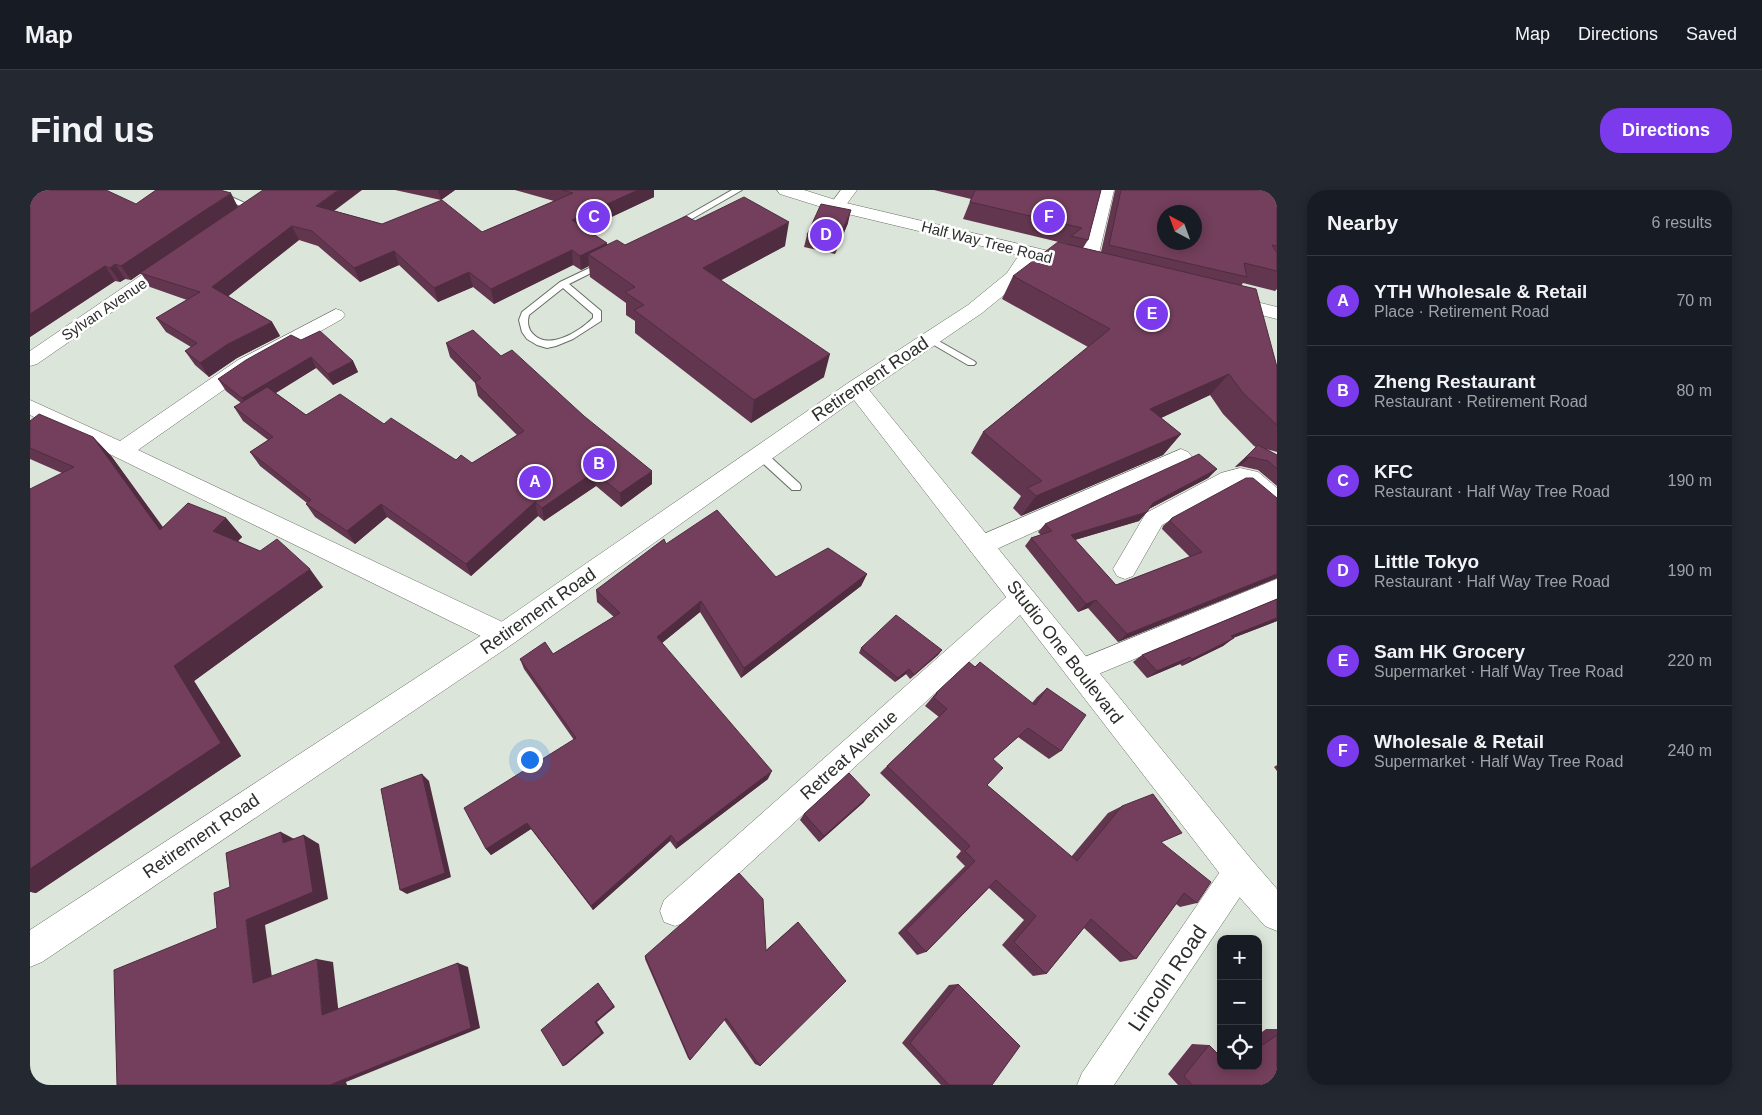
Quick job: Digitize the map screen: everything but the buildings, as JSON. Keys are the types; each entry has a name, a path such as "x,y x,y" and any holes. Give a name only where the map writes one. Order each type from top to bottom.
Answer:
{"main road":[{"name":"Half Way Tree Road","path":"786,190 837,206 1106,271"},
{"name":"Retirement Road","path":"30,950 504,635 856,388 976,308 1014,278 1030,253"},
{"path":"1210,296 1277,313"},
{"name":"Studio One Boulevard","path":"856,388 1239,871 1277,914"}],"street":[{"path":"837,206 849,190"},
{"path":"1087,266 1106,190"},
{"path":"235,220 258,204"},
{"name":"Sylvan Avenue","path":"30,360 186,253"},
{"path":"122,451 245,364 336,315"},
{"path":"30,407 504,635"},
{"path":"980,546 1181,457"},
{"path":"1125,569 1154,519 1229,479 1240,476 1250,478 1277,500"},
{"path":"1079,671 1277,589"},
{"name":"Retreat Avenue","path":"675,911 1022,598"},
{"name":"Lincoln Road","path":"1094,1085 1239,871"}],"lane":[{"path":"209,190 258,204"},
{"path":"670,228 738,190"},
{"path":"563,284 598,313 598,319 592,325 552,344 537,341 526,334 523,329 522,319 525,314 563,284 610,262"},
{"path":"930,339 971,363"},
{"path":"760,455 796,486"}],"place":[{"name":"KFC","path":"594,217"},
{"name":"Wholesale & Retail","path":"1049,217"},
{"name":"Little Tokyo","path":"826,235"},
{"name":"Sam HK Grocery","path":"1152,314"},
{"name":"Zheng Restaurant","path":"599,464"},
{"name":"YTH Wholesale & Retail","path":"535,482"}]}
